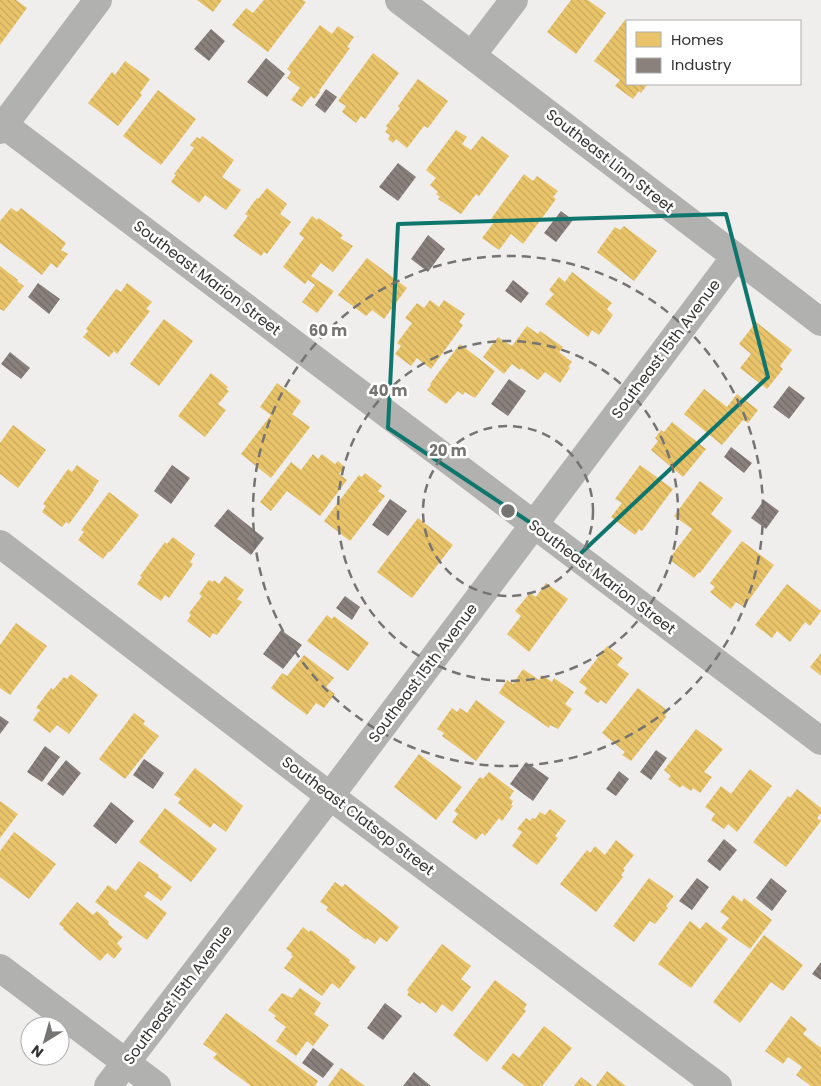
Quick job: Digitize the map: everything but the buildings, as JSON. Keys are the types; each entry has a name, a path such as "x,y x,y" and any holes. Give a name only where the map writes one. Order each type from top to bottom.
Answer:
{"street":[{"path":"1,126 98,0"},
{"name":"Southeast Linn Street","path":"398,0 821,322"},
{"path":"472,55 514,0"},
{"name":"Southeast Marion Street","path":"1,126 821,741"},
{"name":"Southeast 15th Avenue","path":"108,1086 330,796 735,257"},
{"name":"Southeast Clatsop Street","path":"0,544 330,796 718,1086"},
{"path":"0,968 157,1086"}],"highlighted area":[{"path":"726,214 768,377 579,555 388,428 398,224"}]}
